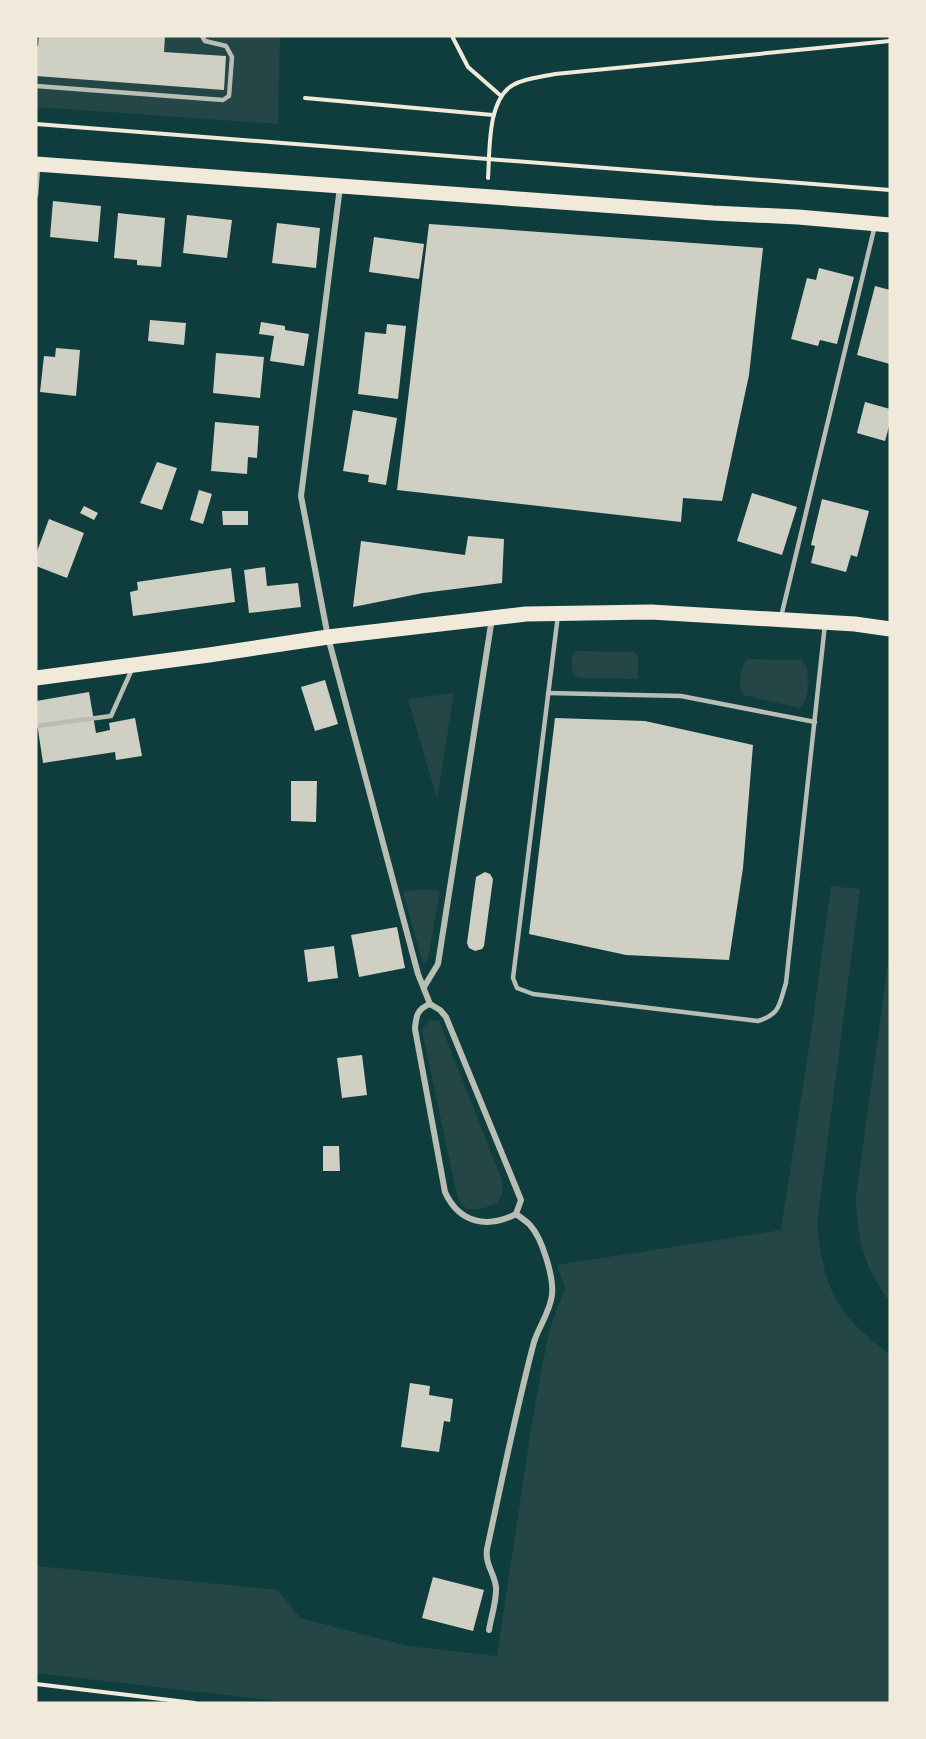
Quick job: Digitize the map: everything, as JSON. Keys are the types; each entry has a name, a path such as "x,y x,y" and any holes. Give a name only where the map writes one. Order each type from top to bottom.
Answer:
{"main road":[{"path":"37,164 713,213 798,217 883,225"},
{"path":"36,678 328,637 492,617 559,613 651,612 825,622 890,629"}],"street":[{"path":"340,186 301,496 328,637 414,959 430,1004 446,1017 521,1200 516,1214 502,1221 481,1222 463,1216 451,1205 445,1192 415,1029 416,1016 422,1007 430,1004"},
{"path":"424,987 438,963 492,617"},
{"path":"489,1630 496,1590 495,1579 486,1560 487,1549 535,1342 552,1293 548,1266 538,1238 530,1225 516,1214"}],"lane":[{"path":"36,86 223,100 229,96 232,57 226,46 205,41 202,36"},
{"path":"36,195 37,164"},
{"path":"780,619 883,225"},
{"path":"559,613 513,978 517,988 533,994 758,1021 771,1017 777,1011 786,983 825,622"},
{"path":"36,726 111,716 135,665"},
{"path":"548,693 681,696 815,722"}],"path":[{"path":"452,36 468,67 500,95"},
{"path":"486,196 494,114 500,95 514,84 555,74 890,41"},
{"path":"305,98 494,114"},
{"path":"36,124 890,190"},
{"path":"36,1684 195,1703"}],"shaded area":[{"path":"36,36 280,36 278,124 36,107"},
{"path":"577,651 633,652 638,656 638,679 575,676 572,660 573,654"},
{"path":"747,659 801,660 807,666 808,682 807,694 800,708 743,695 740,676"},
{"path":"454,693 437,799 408,699"},
{"path":"831,886 860,889 817,1224 824,1267 836,1299 857,1327 890,1354 890,1703 295,1703 36,1673 36,1566 278,1590 300,1618 408,1646 497,1656 532,1422 549,1331 565,1288 557,1265 781,1230"},
{"path":"420,889 440,891 428,959 423,964 403,892"},
{"path":"890,949 890,1302 868,1265 860,1239 856,1197"},
{"path":"429,1020 439,1021 502,1180 503,1191 498,1203 481,1209 467,1209 458,1200 422,1030"}],"building":[{"path":"39,36 165,36 164,52 226,56 224,90 36,76 36,46 38,46"},
{"path":"53,201 101,206 98,242 50,237"},
{"path":"118,213 165,218 161,267 137,265 137,260 114,258"},
{"path":"187,215 232,220 227,258 183,253"},
{"path":"277,223 320,228 316,268 272,263"},
{"path":"429,224 763,248 749,375 722,501 683,498 681,522 397,490"},
{"path":"374,237 424,244 419,279 369,272"},
{"path":"819,268 854,277 837,344 820,340 818,346 791,339 807,278 816,280"},
{"path":"875,286 890,290 890,364 857,355"},
{"path":"150,320 186,323 184,345 148,341"},
{"path":"261,322 285,326 285,330 309,334 304,366 270,361 274,336 259,334"},
{"path":"387,324 406,326 398,399 358,394 365,332 386,334"},
{"path":"56,348 80,350 76,396 40,392 44,356 55,357"},
{"path":"216,353 264,357 260,398 213,393"},
{"path":"865,402 890,409 890,423 885,441 857,433"},
{"path":"353,410 397,418 386,485 368,482 369,475 343,471"},
{"path":"215,422 259,426 257,458 248,457 247,474 211,471"},
{"path":"157,462 177,468 162,510 140,503"},
{"path":"199,490 212,494 203,524 190,520"},
{"path":"752,493 797,507 782,555 737,541"},
{"path":"822,499 869,511 857,557 851,555 846,572 811,563 815,546 811,545"},
{"path":"84,506 98,513 94,520 80,513"},
{"path":"222,511 248,511 248,525 223,525"},
{"path":"49,519 84,533 67,578 36,566 36,554"},
{"path":"468,536 504,539 502,583 423,593 353,607 361,541 465,555"},
{"path":"265,567 267,586 298,583 301,607 249,613 244,570"},
{"path":"231,568 235,602 133,616 130,592 138,590 137,582"},
{"path":"325,680 338,724 315,731 301,687"},
{"path":"89,692 96,733 110,730 109,723 135,718 142,756 116,760 115,752 43,763 36,701"},
{"path":"555,718 645,721 753,745 743,868 729,960 626,955 529,934"},
{"path":"291,781 317,781 316,822 291,821"},
{"path":"485,872 493,879 484,946 475,951 469,948 467,943 476,877"},
{"path":"397,927 405,968 359,977 351,935"},
{"path":"334,946 338,978 308,982 304,950"},
{"path":"362,1055 367,1095 342,1098 337,1058"},
{"path":"323,1146 339,1146 340,1171 323,1171"},
{"path":"410,1383 430,1386 429,1395 453,1399 450,1422 444,1421 439,1452 401,1447"},
{"path":"433,1577 484,1590 473,1631 422,1618"}]}
